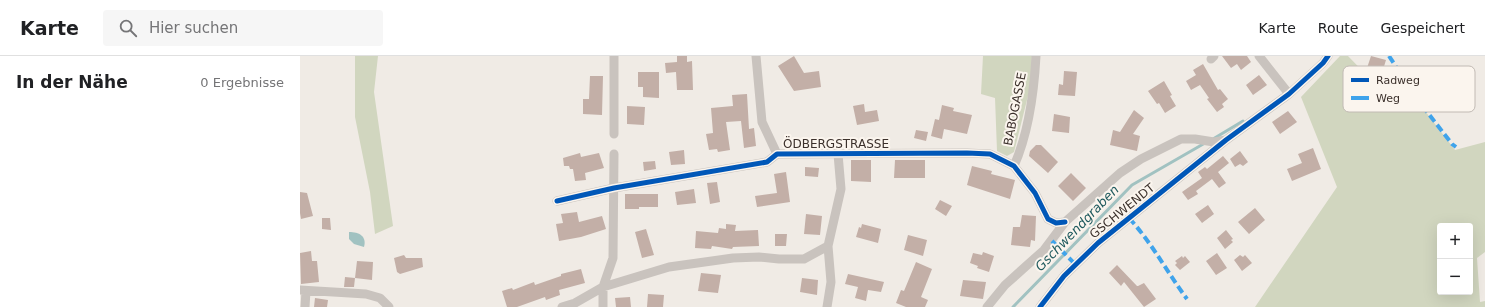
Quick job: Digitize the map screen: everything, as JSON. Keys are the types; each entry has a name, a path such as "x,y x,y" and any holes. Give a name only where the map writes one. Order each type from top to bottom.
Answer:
{"street":[{"path":"614,56 614,134"},
{"path":"756,56 762,122 777,154"},
{"name":"BABOGASSE","path":"1014,166 1022,147 1034,84 1036,56"},
{"path":"1259,56 1289,94"},
{"name":"GSCHWENDT","path":"1040,307 1064,276 1098,243 1226,140 1289,94 1323,63 1328,56"},
{"name":"GSCHWENDT","path":"988,307 1005,285 1044,250 1065,222 1120,173 1141,159 1180,139 1195,139 1214,142 1226,140"},
{"name":"ÖDBERGSTRASSE","path":"557,200 614,188 767,162 777,154 967,153 990,154 1014,166 1035,193 1048,219 1056,223 1065,222"},
{"path":"603,307 602,287 613,258 614,154"},
{"path":"827,307 831,282 828,246 841,189 838,154"},
{"path":"562,307 575,302 602,287 669,267 759,256 779,259 804,259 828,246"},
{"path":"305,307 303,290 366,294 380,298 388,307"}],"green space":[{"path":"355,56 378,56 374,92 393,226 375,234 370,192 355,117"},
{"path":"983,56 1032,56 1030,88 1014,152 1007,156 997,151 995,98 981,94"},
{"path":"1340,56 1348,56 1358,66 1343,66 1343,112 1426,112 1455,150 1485,142 1485,252 1477,258 1480,302 1485,301 1485,307 1255,307 1337,187 1301,97"}],"water":[{"path":"349,232 359,234 363,237 365,243 364,247 354,244 349,239"}],"building":[{"path":"677,56 687,56 687,62 692,61 693,90 677,90 676,72 666,73 665,63 677,62"},
{"path":"794,56 804,73 819,71 821,87 794,91 778,66"},
{"path":"1222,56 1247,56 1251,62 1241,70 1237,64 1231,68"},
{"path":"1371,56 1386,60 1384,66 1368,66"},
{"path":"1203,64 1218,90 1220,89 1228,99 1222,104 1224,107 1217,112 1207,99 1209,98 1200,85 1191,90 1186,81 1196,75 1193,70"},
{"path":"1064,71 1077,72 1075,96 1058,95 1059,84 1063,85"},
{"path":"638,72 659,72 659,98 643,97 643,87 638,87"},
{"path":"1259,75 1267,85 1253,95 1246,85"},
{"path":"590,76 603,76 602,115 583,114 583,99 589,99"},
{"path":"1164,81 1176,106 1165,113 1159,103 1157,104 1148,91"},
{"path":"747,94 749,129 754,128 756,146 744,148 741,121 726,122 730,150 718,152 717,149 709,150 706,134 713,133 711,108 733,106 732,95"},
{"path":"864,104 865,112 877,110 879,121 857,125 853,106"},
{"path":"942,105 954,108 953,111 972,115 967,134 944,129 942,139 931,136 935,119 939,120"},
{"path":"627,106 645,107 644,125 627,124"},
{"path":"1134,110 1144,118 1133,134 1140,136 1137,151 1110,145 1113,130 1120,132"},
{"path":"1288,111 1297,122 1280,134 1272,122"},
{"path":"1054,114 1070,117 1069,133 1052,131"},
{"path":"916,130 928,132 926,141 914,138"},
{"path":"1036,145 1041,145 1058,162 1048,173 1029,156 1030,151"},
{"path":"1313,148 1321,169 1292,181 1287,169 1302,163 1298,154"},
{"path":"684,150 685,164 671,165 669,152"},
{"path":"1240,151 1248,162 1243,166 1240,164 1235,167 1230,159"},
{"path":"580,153 581,157 599,153 604,168 585,173 586,180 575,181 573,169 570,169 569,166 564,166 563,158"},
{"path":"1223,156 1229,163 1218,172 1226,183 1219,188 1212,179 1196,191 1198,194 1188,200 1182,192 1202,178 1198,172 1205,167 1207,169"},
{"path":"851,160 871,160 871,182 851,181"},
{"path":"895,160 925,160 925,178 894,178"},
{"path":"655,161 656,169 644,171 643,162"},
{"path":"972,166 992,171 991,174 1015,180 1010,199 967,185"},
{"path":"805,167 819,168 818,177 805,176"},
{"path":"786,172 790,202 757,207 755,196 777,193 774,174"},
{"path":"1071,173 1086,188 1073,201 1058,186"},
{"path":"717,182 720,202 710,204 707,183"},
{"path":"694,189 696,203 677,205 675,192"},
{"path":"300,192 307,193 313,216 301,219"},
{"path":"625,194 658,194 658,207 625,209"},
{"path":"940,200 952,206 946,216 935,209"},
{"path":"1208,205 1214,214 1202,223 1195,214"},
{"path":"1255,208 1265,220 1249,234 1238,222"},
{"path":"577,212 579,222 602,216 606,229 581,237 559,241 556,224 563,223 561,214"},
{"path":"806,214 822,216 820,235 804,234"},
{"path":"1022,215 1036,216 1035,241 1031,240 1030,247 1011,245 1013,227 1020,227"},
{"path":"322,218 330,218 331,230 322,229"},
{"path":"726,224 736,225 735,231 758,230 759,246 733,247 732,249 712,246 711,249 695,248 696,231 718,233 719,228 726,229"},
{"path":"862,224 881,229 878,243 856,237 859,227 861,228"},
{"path":"646,229 654,255 642,258 635,232"},
{"path":"1226,230 1233,239 1231,240 1233,242 1225,249 1217,238"},
{"path":"775,234 787,234 786,246 775,246"},
{"path":"908,235 927,240 923,256 904,250"},
{"path":"311,251 312,261 317,261 319,282 301,284 300,253"},
{"path":"983,252 994,256 989,272 977,268 978,266 970,263 973,253 982,255"},
{"path":"1217,253 1227,268 1216,275 1206,261"},
{"path":"404,255 406,258 422,258 423,267 400,274 397,272 394,258"},
{"path":"1240,255 1243,257 1245,255 1252,263 1242,271 1234,260"},
{"path":"1182,256 1183,258 1185,256 1190,262 1180,270 1175,265 1177,263 1175,261"},
{"path":"357,261 373,262 372,280 355,278"},
{"path":"916,262 932,269 921,297 928,300 925,307 906,307 896,303 901,290 904,291"},
{"path":"1117,265 1137,286 1144,283 1156,299 1144,307 1124,282 1121,286 1109,273"},
{"path":"581,269 585,283 559,290 560,295 546,300 545,297 517,307 507,307 502,291 512,288 513,290 534,282 535,285 561,276 561,274"},
{"path":"701,273 721,275 718,293 698,291"},
{"path":"848,274 884,282 881,292 868,290 866,301 855,298 858,287 845,284"},
{"path":"345,277 355,278 354,287 344,287"},
{"path":"802,278 818,280 817,295 800,292"},
{"path":"963,280 986,282 983,299 960,296"},
{"path":"648,294 664,295 663,307 647,307"},
{"path":"630,297 631,307 616,307 615,298"},
{"path":"315,298 328,300 327,307 314,307"}],"waterway":[{"name":"Gschwendgraben","path":"1213,139 1243,121"},
{"name":"Gschwendgraben","path":"1013,307 1132,185 1205,143"}],"marked path":[{"path":"1389,56 1396,66"},
{"path":"1427,112 1456,147"},
{"path":"1129,218 1152,247 1187,299"},
{"path":"1052,241 1076,265"}],"cycle path":[{"path":"1040,307 1064,276 1098,243 1226,140 1289,94 1323,63 1328,56"},
{"path":"557,201 614,188 767,162 777,154 967,153 990,154 1014,166 1035,193 1048,219 1056,223 1065,222"}]}
